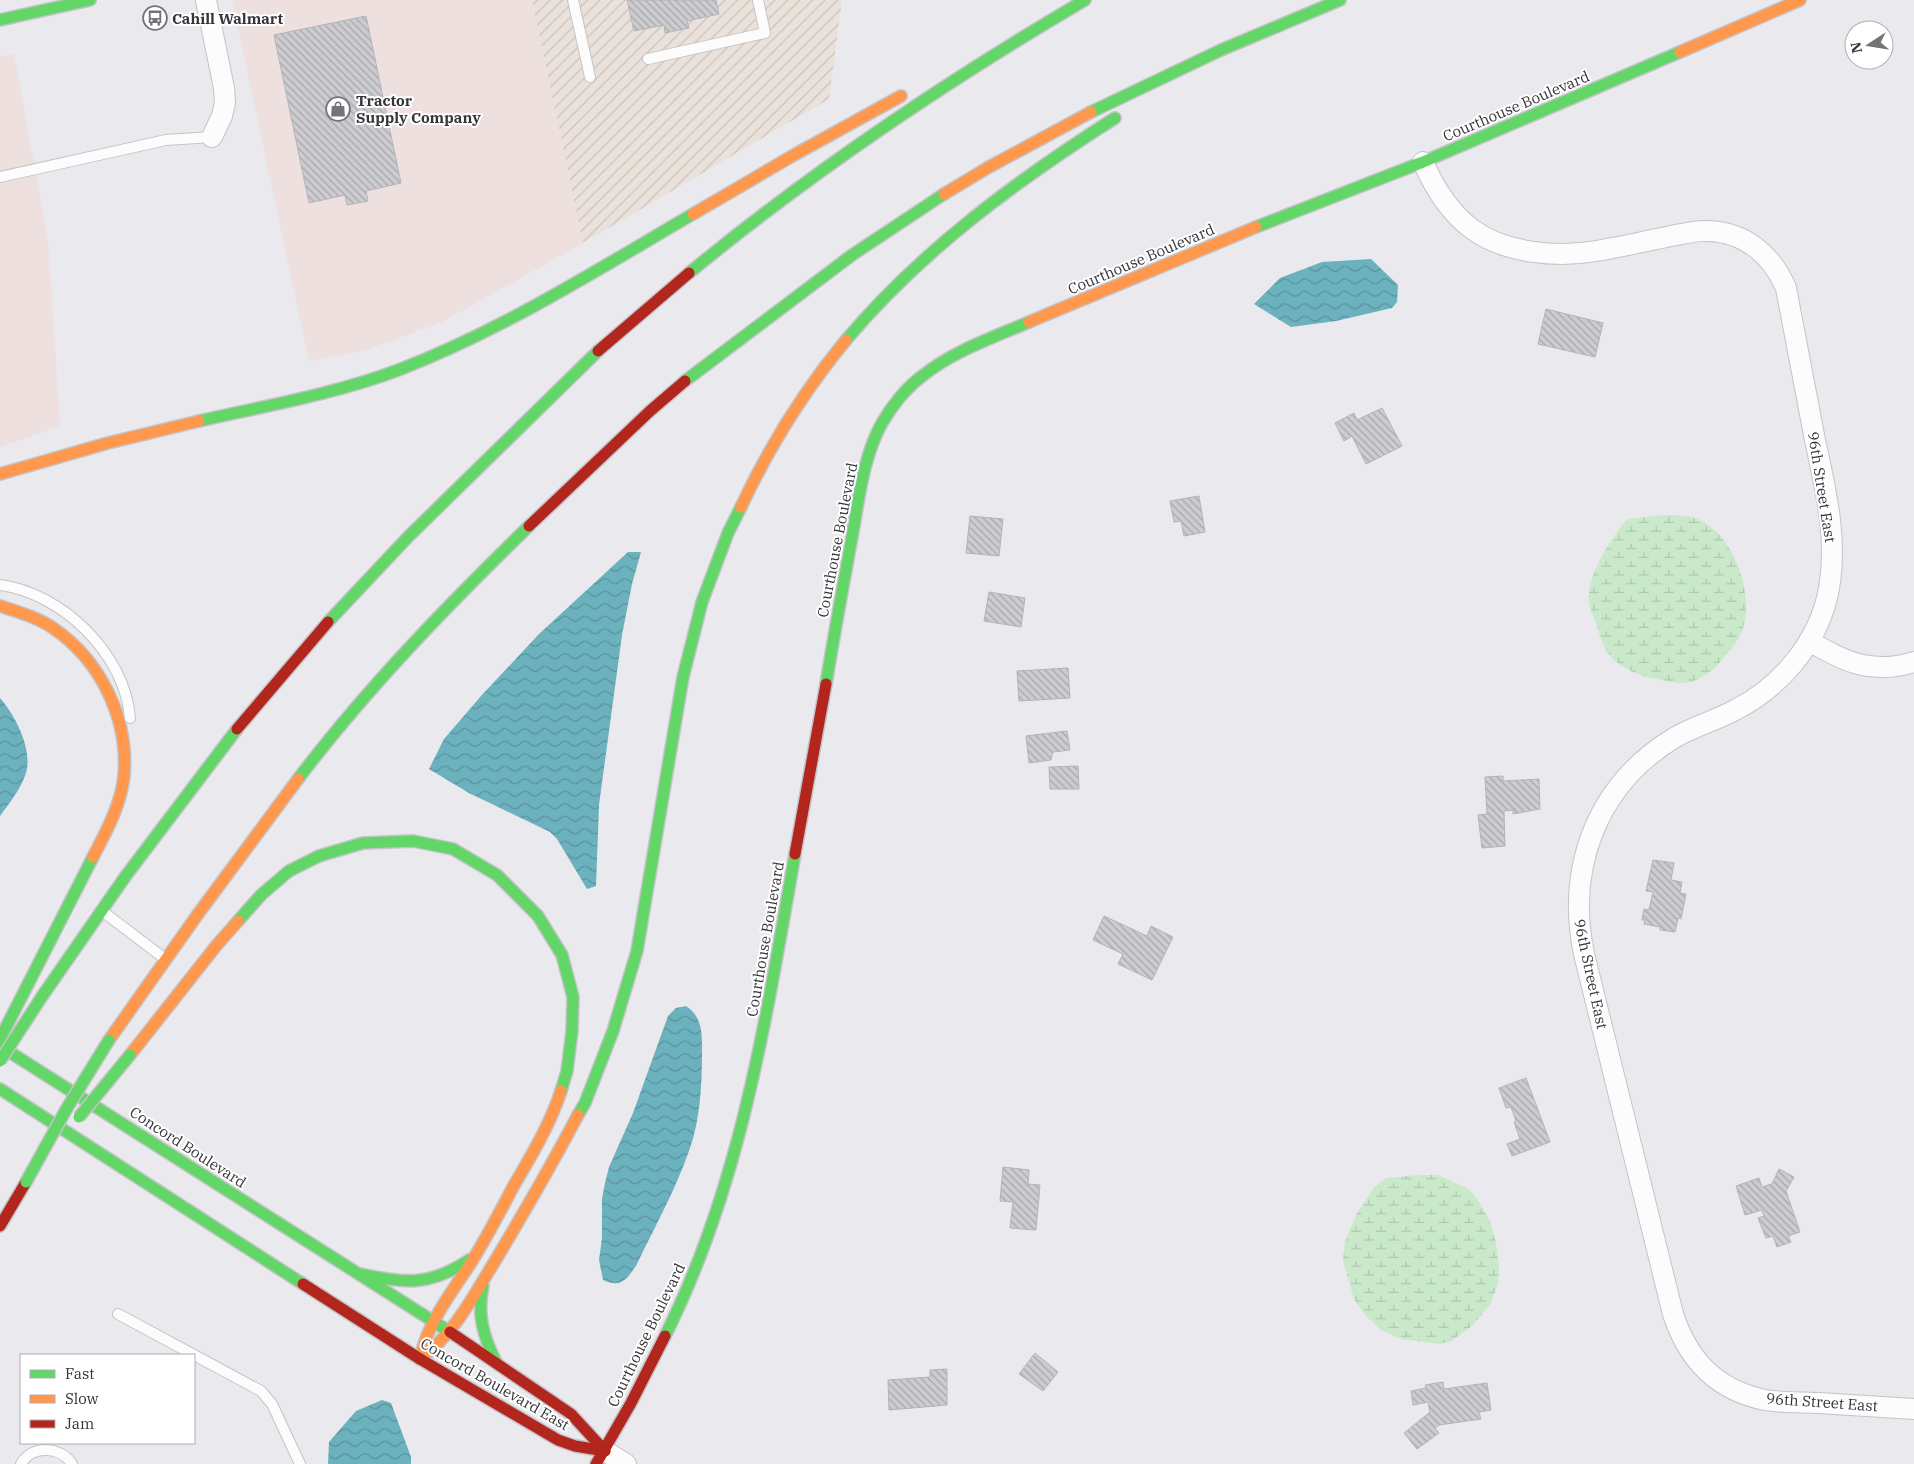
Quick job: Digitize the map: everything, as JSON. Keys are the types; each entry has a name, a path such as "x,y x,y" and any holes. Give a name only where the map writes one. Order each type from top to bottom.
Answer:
{"main road":[{"path":"0,20 90,0"},
{"path":"959,64 1084,0"},
{"path":"0,1061 101,910 252,710 335,614 408,537 580,367 640,313 731,238 827,166 942,88 1084,0"},
{"path":"0,1226 67,1108 109,1040 165,959 316,756 386,674 459,596 527,527 664,399 725,349 820,278 879,236 943,195 1092,112 1150,83 1256,34 1340,0"},
{"name":"Courthouse Boulevard","path":"600,1458 656,1357 683,1300 705,1242 740,1136 765,1024 861,486 871,449 882,423 898,401 918,378 939,362 961,351 1238,234 1423,162 1800,0"},
{"path":"1155,94 1256,34"},
{"path":"0,474 108,443 344,387 399,370 456,347 525,312 794,155 907,93"},
{"path":"420,1359 434,1349 450,1332 467,1308 546,1176 585,1103 613,1031 637,951 685,668 702,602 728,534 755,476 786,423 822,369 860,324 905,277 940,244 980,211 1068,148 1124,113"},
{"path":"0,606 24,613 45,624 69,641 88,659 112,700 120,724 123,742 124,774 120,798 101,844 0,1039"},
{"path":"26,1182 216,946 261,895 289,871 319,856 363,843 413,841 453,849 496,875 538,916 562,955 573,998 572,1031 567,1071 556,1107 474,1257 433,1322 425,1338 420,1359"},
{"name":"Concord Boulevard","path":"0,1046 360,1274"},
{"name":"Concord Boulevard East","path":"0,1089 420,1359 527,1423 558,1440 600,1458"},
{"path":"360,1274 405,1282 431,1280 454,1271 474,1257"},
{"path":"487,1272 479,1301 479,1316 487,1345 496,1362"},
{"name":"Concord Boulevard East","path":"360,1274 496,1362 571,1414 600,1458"}],"street":[{"path":"206,0 224,88 222,116 212,137"},
{"name":"96th Street East","path":"1423,162 1434,186 1463,221 1473,230 1513,247 1542,253 1571,254 1706,230 1721,232 1737,236 1765,254 1786,288 1830,516 1832,556 1827,597 1809,641 1788,670 1762,694 1737,710 1695,727 1669,741 1646,758 1622,783 1601,814 1582,862 1578,900 1580,929 1584,954 1673,1314 1678,1331 1697,1361 1724,1385 1767,1400 1914,1409"},
{"path":"1809,641 1843,660 1858,664 1890,666 1914,662"},
{"path":"600,1458 626,1464"}],"lane":[{"path":"573,0 590,76"},
{"path":"648,59 765,33 758,0"},
{"path":"0,176 166,140 212,137"},
{"path":"0,585 10,586 37,596 60,608 80,624 97,642 116,670 125,692 130,714 132,742 131,767 120,798"},
{"path":"101,910 165,959"},
{"path":"118,1314 192,1354"},
{"path":"195,1355 261,1391 272,1404 300,1464"},
{"path":"20,1464 23,1460 41,1450 57,1451 72,1464"}],"shaded area":[{"path":"232,0 532,0 583,243 442,322 366,350 309,361"},
{"path":"532,0 842,0 829,99 583,243"},
{"path":"14,54 48,240 60,426 0,447 0,57"}],"green space":[{"path":"1679,515 1702,521 1723,539 1738,566 1746,596 1744,624 1735,644 1709,673 1685,683 1641,675 1624,668 1615,661 1603,642 1589,601 1592,580 1601,557 1627,519"},
{"path":"1438,1175 1470,1190 1490,1221 1499,1265 1498,1283 1491,1303 1473,1325 1450,1342 1439,1344 1401,1339 1381,1330 1366,1316 1354,1299 1343,1261 1345,1242 1357,1213 1375,1186 1387,1178"}],"water":[{"path":"1371,259 1398,285 1397,302 1392,308 1336,321 1291,327 1254,304 1280,278 1322,262"},
{"path":"628,552 641,552 632,584 622,635 599,805 596,886 587,889 557,839 550,832 469,793 429,769 444,739 481,696 539,634"},
{"path":"0,698 17,723 25,743 28,764 21,784 0,816"},
{"path":"686,1006 692,1010 699,1021 702,1040 701,1091 693,1140 664,1209 636,1266 623,1281 619,1283 609,1282 603,1280 599,1260 602,1238 602,1199 609,1167 633,1113 668,1016 676,1008"},
{"path":"382,1400 391,1403 411,1457 411,1464 328,1464 329,1442 356,1411"}],"building":[{"path":"627,0 716,0 719,14 687,21 689,28 665,33 664,25 634,31"},
{"name":"Tractor Supply Company","path":"366,16 401,183 366,191 368,201 347,205 345,195 309,203 274,35"},
{"path":"1546,309 1603,323 1595,357 1538,344"},
{"path":"1382,408 1402,446 1366,464 1352,436 1344,441 1335,423 1354,413 1357,420"},
{"path":"1199,496 1205,532 1184,536 1181,521 1174,522 1170,501"},
{"path":"970,516 1003,519 999,556 966,553"},
{"path":"989,592 1025,598 1021,627 984,621"},
{"path":"1068,668 1070,698 1019,701 1017,671"},
{"path":"1067,731 1070,750 1053,752 1051,760 1029,763 1026,736"},
{"path":"1078,766 1079,789 1050,789 1049,767"},
{"path":"1503,776 1503,781 1539,779 1540,809 1513,814 1513,810 1504,811 1505,846 1482,848 1478,815 1487,814 1485,777"},
{"path":"1653,860 1674,863 1671,880 1682,882 1680,893 1686,894 1681,919 1678,918 1675,932 1660,930 1660,927 1644,924 1645,920 1642,920 1644,909 1649,910 1653,892 1646,891"},
{"path":"1104,916 1147,936 1151,926 1173,937 1152,980 1118,964 1123,954 1093,940"},
{"path":"1526,1078 1550,1142 1512,1156 1507,1144 1520,1139 1511,1107 1506,1108 1499,1088"},
{"path":"1003,1167 1029,1170 1028,1184 1040,1185 1036,1230 1010,1228 1013,1202 1000,1201"},
{"path":"1779,1169 1794,1177 1786,1191 1800,1232 1788,1236 1791,1242 1777,1247 1773,1236 1766,1238 1758,1218 1764,1216 1762,1210 1745,1215 1736,1186 1759,1178 1762,1187 1772,1184"},
{"path":"1035,1353 1058,1372 1043,1391 1019,1374"},
{"path":"947,1369 947,1405 889,1410 888,1380 930,1377 930,1370"},
{"path":"1443,1382 1444,1389 1487,1383 1491,1410 1479,1412 1481,1419 1439,1425 1435,1428 1439,1433 1417,1449 1404,1433 1430,1412 1428,1402 1413,1405 1411,1391 1426,1388 1425,1385"}],"traffic: fast":[{"path":"0,20 90,0"},
{"path":"689,273 832,163 982,62 1085,0"},
{"path":"1091,112 1221,50 1340,0"},
{"path":"1256,227 1423,162 1680,52"},
{"path":"846,340 875,307 938,247 1006,192 1115,118"},
{"path":"685,381 852,255 944,194"},
{"path":"199,421 353,385 401,369 477,336 550,298 693,214"},
{"path":"826,684 862,478 870,450 882,423 904,392 933,368 973,346 1029,322"},
{"path":"328,622 408,537 598,351"},
{"path":"578,1115 585,1103 613,1031 637,951 683,677 702,602 728,533 741,507"},
{"path":"298,779 324,745 409,648 529,526"},
{"path":"43,995 125,877 237,729"},
{"path":"238,921 261,895 289,871 319,856 363,843 413,841 453,849 497,875 538,916 562,955 573,997 572,1031 567,1071 561,1091"},
{"path":"665,1336 691,1279 713,1220 732,1160 748,1100 761,1039 795,854"},
{"path":"0,1039 93,857"},
{"path":"0,1061 43,995"},
{"path":"26,1182 67,1108 109,1040"},
{"path":"0,1046 450,1332"},
{"path":"79,1117 130,1055"},
{"path":"0,1089 303,1284"},
{"path":"360,1274 404,1281 429,1279 454,1269 469,1260"},
{"path":"483,1286 481,1296 482,1325 496,1362"}],"traffic: slow":[{"path":"1680,52 1800,0"},
{"path":"693,214 901,96"},
{"path":"944,194 989,167 1091,112"},
{"path":"1029,322 1256,227"},
{"path":"741,507 763,463 788,420 846,340"},
{"path":"0,474 108,443 199,421"},
{"path":"0,606 40,621 70,641 85,656 97,674 108,692 116,712 122,733 124,776 120,797 112,818 93,857"},
{"path":"109,1040 198,914 298,779"},
{"path":"130,1055 238,921"},
{"path":"421,1355 436,1318 488,1234 540,1140 561,1091"},
{"path":"420,1359 432,1350 452,1328 469,1304 525,1210 578,1115"}],"traffic: jam":[{"path":"598,351 689,273"},
{"path":"529,526 650,411 685,381"},
{"path":"237,729 328,622"},
{"path":"795,854 826,684"},
{"path":"0,1226 26,1182"},
{"path":"303,1284 420,1359"},
{"path":"450,1332 571,1414 605,1451"},
{"path":"596,1464 631,1403 665,1336"},
{"path":"420,1359 558,1440 575,1446 605,1451"}],"place":[{"name":"Cahill Walmart","path":"155,18"},
{"name":"Tractor Supply Company","path":"338,109"}]}
